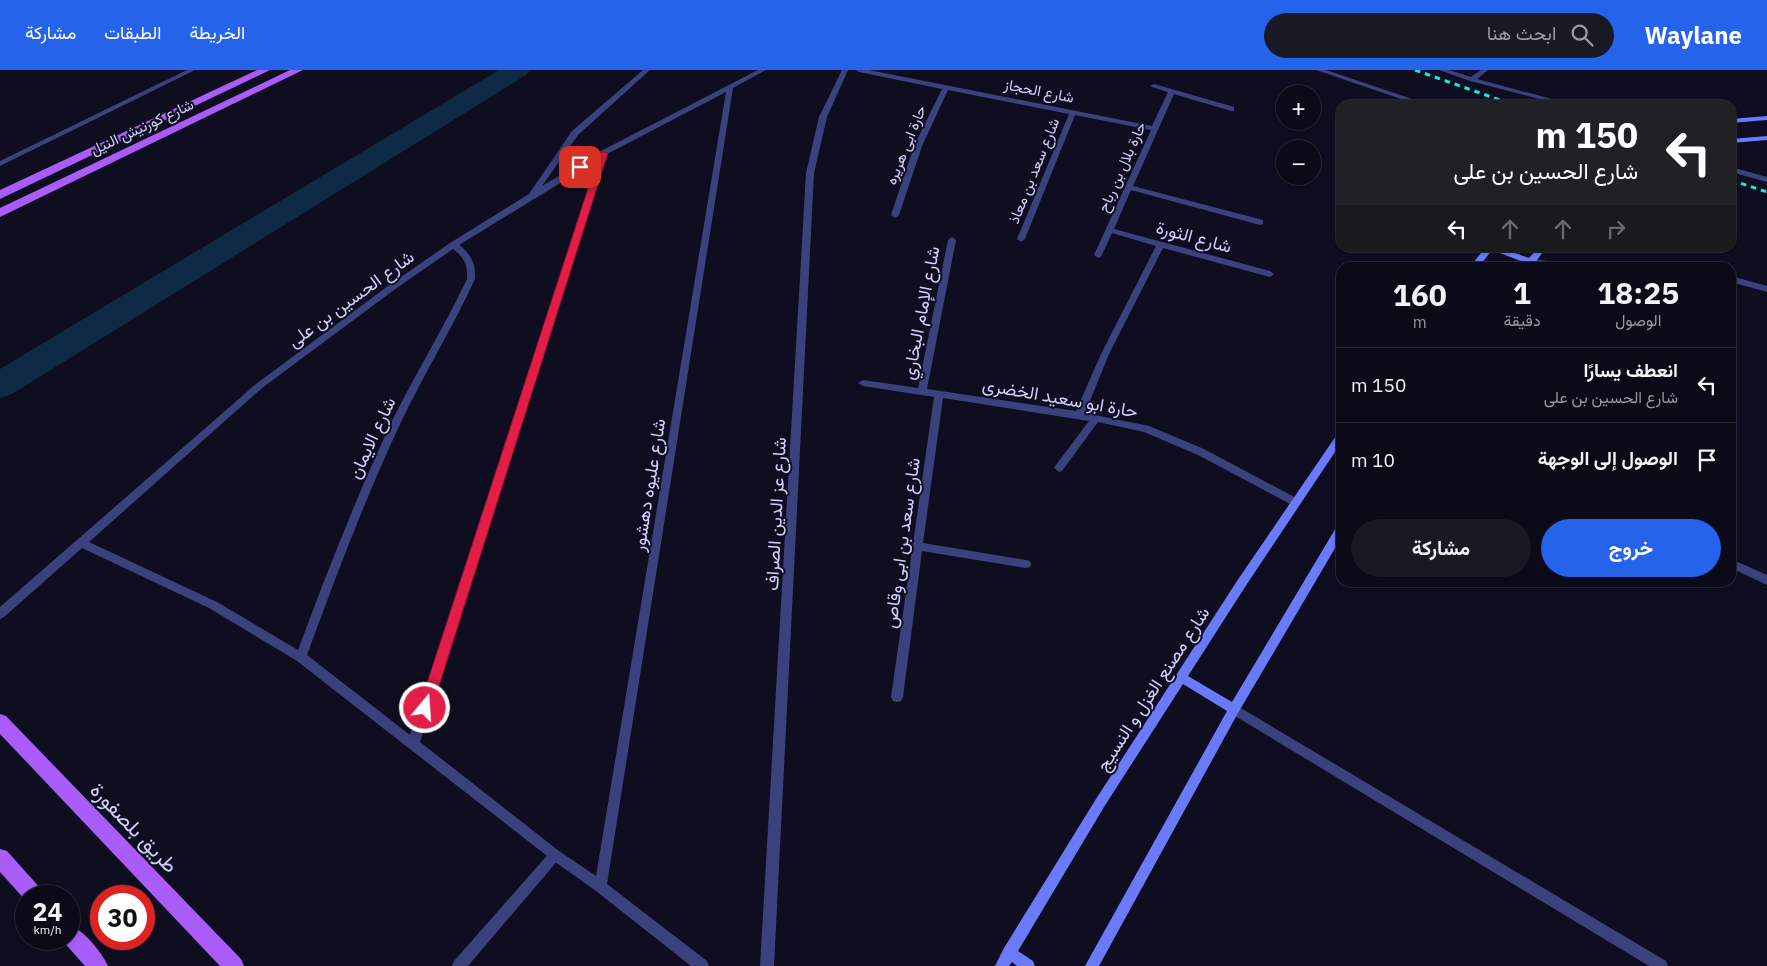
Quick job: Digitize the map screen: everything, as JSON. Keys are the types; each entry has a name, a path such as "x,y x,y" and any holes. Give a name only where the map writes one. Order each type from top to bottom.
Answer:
{"main road":[{"name":"شارع كورنيش النيل","path":"0,195 265,70"},
{"name":"شارع كورنيش النيل","path":"0,213 298,70"},
{"path":"1736,121 1767,118"},
{"path":"1736,141 1767,138"},
{"path":"1478,262 1486,252"},
{"path":"1502,252 1523,262"},
{"path":"1531,262 1539,252"},
{"name":"شارع مصنع الغزل و النسيج","path":"1002,966 1100,803 1295,502 1336,443"},
{"path":"1092,966 1234,709 1336,537"},
{"path":"1182,678 1234,709"},
{"name":"طريق بلصفورة","path":"0,722 234,966"},
{"path":"0,858 24,885"},
{"path":"80,946 98,966"},
{"path":"1009,953 1028,966"}],"street":[{"path":"0,164 190,70"},
{"path":"531,196 575,133 647,70"},
{"name":"شارع الحسين بن على","path":"0,614 259,386 453,245 604,153 763,70"},
{"name":"شارع عز الدين الصراف","path":"767,966 810,173 823,117 845,70"},
{"name":"شارع الحجاز","path":"860,70 1155,129"},
{"path":"1319,70 1411,100"},
{"path":"1442,70 1472,80 1550,100"},
{"path":"1472,80 1485,70"},
{"path":"1154,86 1231,109"},
{"name":"حارة ابى هريره","path":"895,215 918,146 946,87"},
{"name":"شارع عليوه دهشور","path":"600,887 730,88"},
{"name":"حارة بلال بن رباح","path":"1098,255 1172,91"},
{"name":"شارع سعد بن معاذ","path":"1021,240 1073,112"},
{"path":"413,745 604,153"},
{"path":"1736,170 1767,180"},
{"path":"1129,187 1260,222"},
{"name":"شارع الثورة","path":"1109,230 1270,274"},
{"name":"شارع الإمام البخاري","path":"922,392 952,240"},
{"path":"1079,415 1105,354 1161,244"},
{"name":"شارع الايمان","path":"302,657 329,579 385,447 413,388 472,279 472,268 469,259 453,245"},
{"path":"1736,280 1767,289"},
{"name":"حارة ابو سعيد الخضرى","path":"863,383 1079,415 1146,429 1174,439 1295,502"},
{"name":"شارع سعد بن ابى وقاص","path":"898,697 939,394"},
{"path":"1059,468 1096,418"},
{"path":"80,542 213,605 302,657 555,855 600,887 702,966"},
{"path":"918,546 1026,564"},
{"path":"1736,565 1767,580"},
{"path":"1234,709 1660,966"},
{"path":"460,966 555,855"}],"waterway":[{"path":"0,385 517,70"}],"railway":[{"path":"1415,70 1500,100"},
{"path":"1736,182 1767,192"}],"route":[{"path":"425,708 604,153 580,167"}]}
